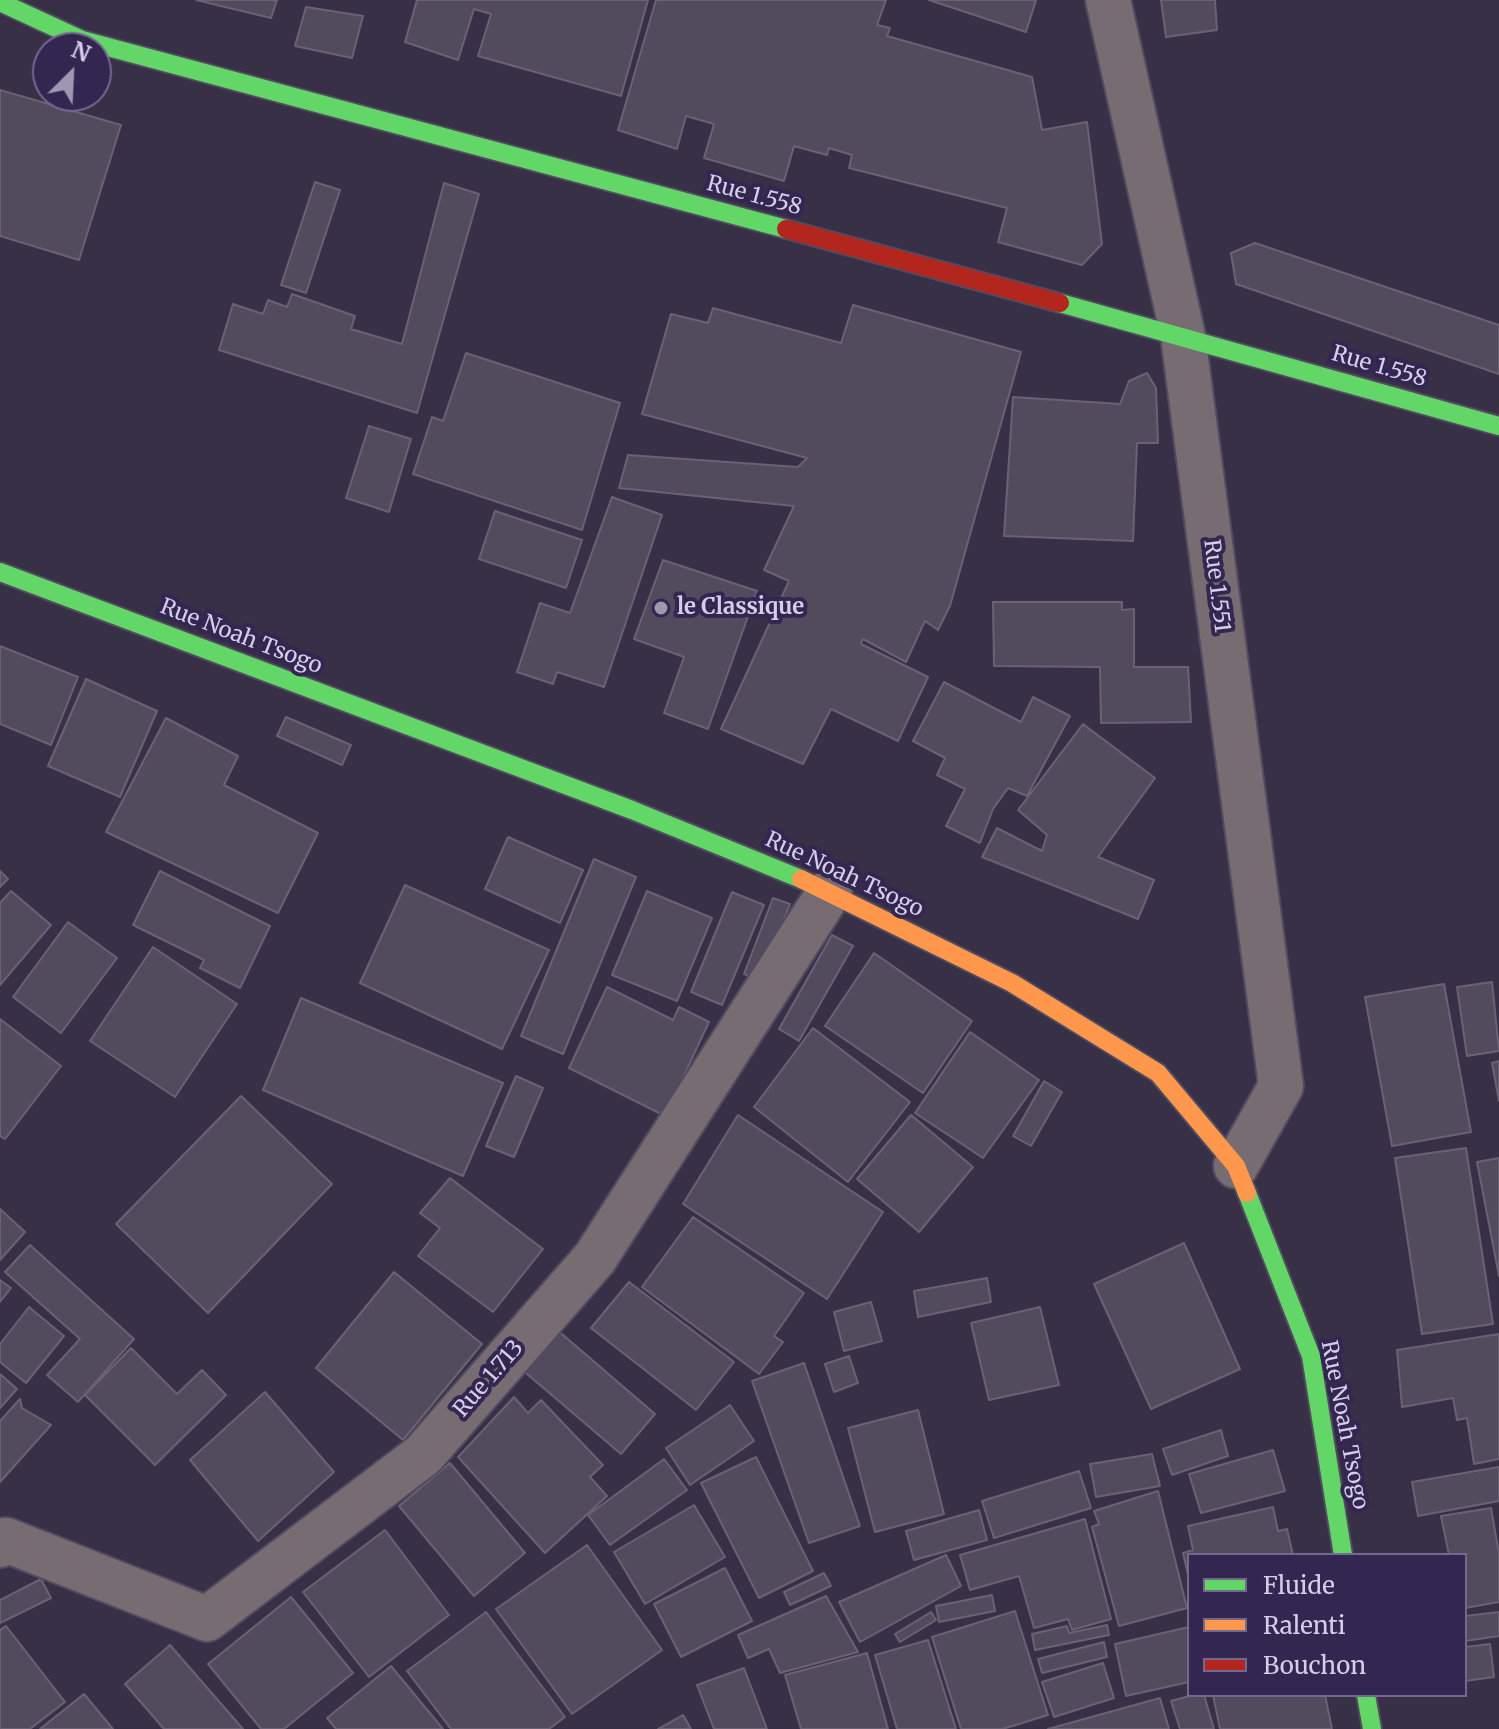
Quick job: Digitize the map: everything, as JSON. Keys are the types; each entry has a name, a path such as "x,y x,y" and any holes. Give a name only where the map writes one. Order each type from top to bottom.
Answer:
{"main road":[{"name":"Rue 1.558","path":"0,2 82,40 1183,336 1499,426"},
{"name":"Rue Noah Tsogo","path":"0,572 632,810 830,891 1012,983 1158,1073 1236,1166 1311,1356 1343,1553"},
{"path":"1366,1697 1372,1729"}],"street":[{"name":"Rue 1.551","path":"1108,0 1183,336 1281,1086 1236,1166"},
{"name":"Rue 1.713","path":"0,1545 6,1540 207,1619 423,1455 595,1258 830,891"}],"building":[{"path":"196,0 277,0 271,18"},
{"path":"417,0 648,0 621,96 478,56 491,14 474,9 458,60 405,42"},
{"path":"656,0 886,0 877,25 890,28 887,36 1032,77 1042,130 1087,122 1102,244 1082,265 998,242 1007,208 849,168 852,155 829,148 827,155 794,146 784,181 704,158 714,124 686,116 677,149 618,130"},
{"path":"929,0 1036,0 1026,32"},
{"path":"1161,0 1215,0 1217,30 1166,37"},
{"path":"306,7 363,16 352,58 295,46"},
{"path":"0,90 32,99 32,112 76,112 121,125 79,260 0,236"},
{"path":"315,182 340,190 306,293 281,285"},
{"path":"444,183 479,194 417,413 219,350 233,304 263,314 268,300 287,307 292,294 355,316 351,329 402,344"},
{"path":"1255,243 1499,325 1499,374 1236,284 1231,253"},
{"path":"853,305 1021,352 950,606 938,630 925,621 906,662 863,639 861,644 928,677 898,741 831,709 803,764 721,729 789,581 764,570 794,506 619,488 628,455 798,467 807,458 642,414 671,314 708,323 713,308 841,343"},
{"path":"466,353 620,403 582,530 413,474 432,417 443,421"},
{"path":"1147,373 1156,388 1158,443 1137,443 1133,541 1004,536 1013,397 1120,404 1129,381"},
{"path":"369,426 411,439 389,512 346,498"},
{"path":"612,497 662,515 604,687 557,672 553,684 517,672 540,603 570,613"},
{"path":"495,511 582,540 566,588 479,559"},
{"path":"663,560 757,591 708,729 664,713 684,657 634,639"},
{"path":"993,602 1122,602 1122,610 1134,609 1134,667 1188,667 1191,722 1101,723 1100,667 994,666"},
{"path":"0,646 78,677 51,745 0,724"},
{"path":"86,679 157,711 120,797 48,766"},
{"path":"944,682 1021,722 1033,697 1070,716 1027,796 1008,788 993,809 980,843 946,826 965,789 937,775 945,758 913,741"},
{"path":"286,717 351,745 342,765 277,736"},
{"path":"166,718 238,756 224,785 318,833 278,913 106,832"},
{"path":"1083,724 1155,778 1098,857 1154,880 1138,919 982,857 997,828 1042,851 1047,835 1018,810"},
{"path":"508,837 583,870 560,923 485,889"},
{"path":"594,859 636,877 563,1054 521,1036"},
{"path":"0,871 8,879 0,887"},
{"path":"160,871 270,926 240,988 200,968 204,960 133,925"},
{"path":"405,885 549,950 502,1049 360,983"},
{"path":"11,891 51,925 0,985 0,903"},
{"path":"647,891 712,918 677,1001 612,975"},
{"path":"732,892 764,905 722,1005 691,992"},
{"path":"773,898 790,904 760,980 744,974"},
{"path":"68,922 117,958 61,1033 13,997"},
{"path":"832,935 853,946 799,1041 779,1029"},
{"path":"153,947 237,1004 175,1097 90,1041"},
{"path":"874,953 972,1021 923,1093 825,1026"},
{"path":"1492,982 1499,1051 1467,1056 1457,987"},
{"path":"1444,984 1471,1132 1392,1146 1365,997"},
{"path":"607,987 673,1020 679,1007 709,1022 665,1116 569,1068"},
{"path":"301,998 503,1083 463,1176 263,1090"},
{"path":"0,1019 61,1066 5,1139 0,1136"},
{"path":"813,1028 910,1102 848,1182 754,1107"},
{"path":"970,1032 1039,1080 983,1158 915,1113"},
{"path":"1499,1061 1499,1101 1492,1063"},
{"path":"516,1076 543,1088 514,1157 486,1146"},
{"path":"1044,1081 1062,1092 1031,1146 1013,1136"},
{"path":"241,1096 332,1184 208,1313 116,1224"},
{"path":"738,1115 883,1212 827,1299 683,1204"},
{"path":"911,1115 973,1167 919,1232 857,1179"},
{"path":"1466,1148 1493,1324 1422,1334 1395,1158"},
{"path":"1499,1158 1499,1276 1477,1162"},
{"path":"450,1178 543,1249 493,1312 418,1256 440,1228 420,1213"},
{"path":"0,1209 25,1232 0,1260"},
{"path":"693,1217 804,1293 774,1336 783,1342 759,1374 642,1287"},
{"path":"1184,1243 1240,1369 1151,1409 1094,1284"},
{"path":"30,1245 134,1339 78,1402 47,1375 80,1339 5,1272"},
{"path":"394,1272 482,1344 403,1440 316,1368"},
{"path":"987,1278 991,1302 918,1317 914,1291"},
{"path":"0,1280 11,1288 0,1302"},
{"path":"629,1282 734,1362 696,1410 591,1328"},
{"path":"871,1302 882,1341 844,1351 834,1312"},
{"path":"29,1307 64,1336 26,1383 0,1362 0,1344"},
{"path":"1040,1307 1059,1385 989,1400 971,1323"},
{"path":"555,1328 655,1414 621,1454 520,1368"},
{"path":"1499,1334 1499,1459 1474,1464 1467,1418 1457,1420 1453,1398 1402,1407 1397,1350"},
{"path":"131,1348 177,1394 202,1370 226,1395 155,1465 85,1395"},
{"path":"849,1356 858,1383 834,1392 825,1364"},
{"path":"804,1363 860,1526 809,1543 752,1381"},
{"path":"0,1374 17,1389 0,1408"},
{"path":"265,1392 334,1472 258,1541 190,1460"},
{"path":"514,1397 528,1413 541,1400 603,1465 590,1477 607,1496 545,1553 458,1457"},
{"path":"20,1399 22,1408 51,1425 0,1482 0,1421"},
{"path":"730,1405 754,1441 690,1485 666,1448"},
{"path":"918,1410 944,1514 875,1532 848,1428"},
{"path":"1221,1430 1228,1456 1172,1475 1163,1449"},
{"path":"1273,1450 1285,1491 1201,1513 1189,1474"},
{"path":"1152,1454 1160,1486 1096,1497 1090,1464"},
{"path":"756,1457 813,1571 759,1598 701,1483"},
{"path":"664,1459 687,1490 610,1545 588,1515"},
{"path":"450,1463 525,1553 474,1596 399,1506"},
{"path":"1499,1467 1499,1501 1418,1516 1412,1482"},
{"path":"1079,1471 1091,1508 994,1538 982,1501"},
{"path":"1158,1491 1187,1608 1119,1626 1092,1527 1099,1524 1094,1511"},
{"path":"694,1505 725,1557 645,1604 614,1552"},
{"path":"1273,1507 1278,1531 1287,1529 1293,1553 1187,1553 1187,1570 1183,1553 1193,1550 1188,1526"},
{"path":"1491,1508 1499,1554 1499,1602 1467,1608 1467,1553 1449,1553 1441,1516"},
{"path":"979,1510 987,1540 914,1560 906,1531"},
{"path":"1085,1519 1111,1619 1072,1630 1068,1619 1034,1628 1019,1576 970,1590 960,1555"},
{"path":"385,1530 449,1615 369,1677 303,1592"},
{"path":"587,1545 662,1650 572,1714 496,1609"},
{"path":"946,1555 961,1586 860,1642 839,1602"},
{"path":"725,1568 752,1621 681,1657 654,1604"},
{"path":"824,1573 831,1586 790,1605 784,1592"},
{"path":"41,1579 51,1598 0,1623 0,1600"},
{"path":"992,1595 995,1611 939,1622 936,1606"},
{"path":"826,1596 858,1652 780,1673 769,1649 748,1658 738,1635"},
{"path":"291,1597 353,1673 284,1729 261,1729 208,1664"},
{"path":"1015,1611 1048,1715 1003,1729 961,1729 932,1637"},
{"path":"486,1612 565,1717 549,1729 451,1729 407,1671"},
{"path":"931,1612 936,1620 900,1642 895,1634"},
{"path":"1499,1612 1499,1636 1467,1641 1467,1616"},
{"path":"1107,1625 1109,1635 1035,1650 1032,1634 1067,1626 1069,1633"},
{"path":"6,1626 65,1702 30,1729 0,1729 0,1630"},
{"path":"1187,1627 1187,1682 1126,1696 1115,1644"},
{"path":"928,1640 956,1729 897,1729 875,1655"},
{"path":"1104,1642 1107,1657 1042,1673 1038,1659"},
{"path":"1490,1644 1494,1677 1467,1681 1467,1647"},
{"path":"170,1645 243,1729 164,1729 125,1684"},
{"path":"867,1653 888,1729 801,1729 785,1675"},
{"path":"1103,1663 1114,1698 1054,1717 1042,1682"},
{"path":"391,1666 443,1729 336,1729 327,1718"},
{"path":"744,1668 767,1729 714,1729 697,1685"},
{"path":"84,1694 113,1729 40,1729"},
{"path":"1187,1697 1205,1697 1214,1729 1180,1729 1171,1701"},
{"path":"1213,1697 1325,1697 1332,1729 1220,1729"},
{"path":"1160,1698 1169,1729 1048,1729"},
{"path":"683,1715 691,1729 658,1729"}],"traffic: fast":[{"path":"0,2 82,40 786,229"},
{"path":"1060,303 1499,426"},
{"path":"0,572 632,810 801,879"},
{"path":"1247,1193 1311,1356 1343,1553"},
{"path":"1366,1697 1372,1729"}],"traffic: slow":[{"path":"801,879 1012,983 1158,1073 1236,1166 1247,1193"}],"traffic: jam":[{"path":"786,229 1060,303"}],"place":[{"name":"le Classique","path":"661,608"}]}
